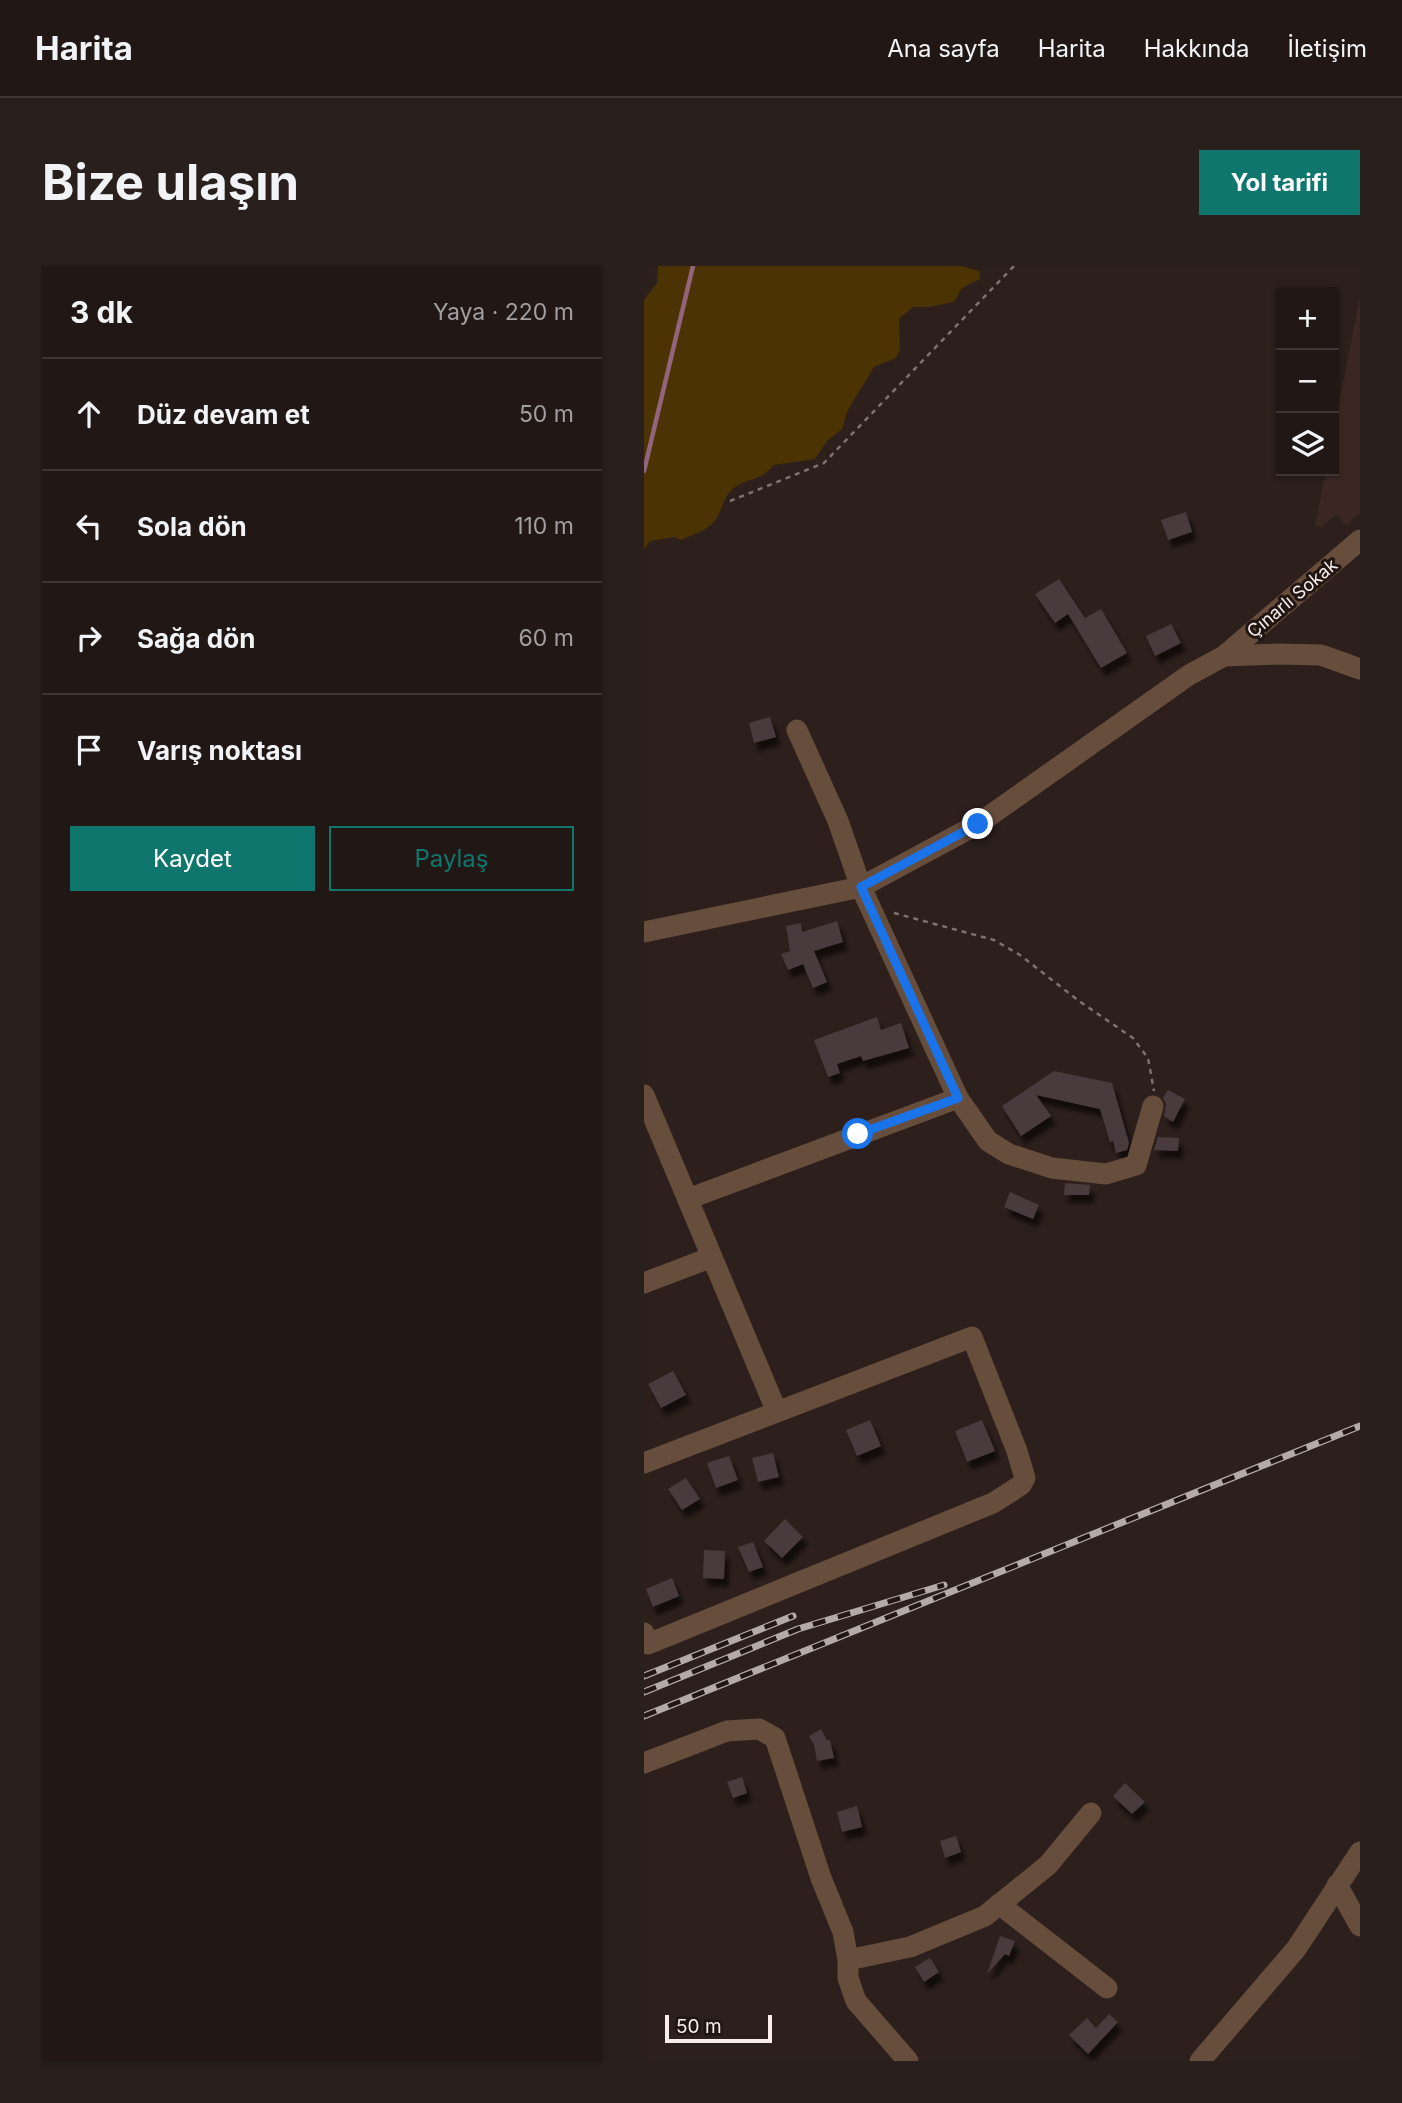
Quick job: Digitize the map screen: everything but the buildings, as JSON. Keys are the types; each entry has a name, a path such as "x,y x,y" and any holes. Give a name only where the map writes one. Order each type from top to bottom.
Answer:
{"street":[{"name":"Çınarlı Sokak","path":"1224,656 1360,540"},
{"path":"644,932 861,887 978,824 1189,675 1224,656 1321,655 1360,669"},
{"path":"797,730 838,821 861,887 958,1098 988,1141 1009,1154 1052,1168 1106,1174 1136,1165 1153,1106"},
{"path":"644,1095 776,1412"},
{"path":"688,1199 958,1098"},
{"path":"644,1283 712,1257"},
{"path":"644,1463 972,1337 1025,1478 1021,1485 993,1503 648,1644 644,1633"},
{"path":"644,1763 727,1731 759,1729 775,1738 821,1878 843,1932 848,1979 856,2001 908,2061"},
{"path":"848,1960 910,1947 985,1916 1048,1865 1091,1813"},
{"path":"1200,2061 1296,1949 1360,1852"},
{"path":"1337,1885 1360,1926"},
{"path":"999,1904 1107,1988"}],"path":[{"path":"730,501 824,463 1014,266"},
{"path":"870,907 994,940 1020,956 1133,1038 1148,1058 1154,1087 1153,1106"}],"shaded area":[{"path":"658,266 960,266 980,271 980,279 962,288 954,302 913,307 899,319 900,349 896,358 874,367 848,410 842,429 827,441 815,459 774,465 759,477 732,490 715,521 707,528 681,540 675,537 650,541 644,549 644,300 657,283"},
{"path":"1360,296 1360,513 1346,525 1336,515 1321,527 1315,525 1325,476 1339,476 1339,404"}],"waterway":[{"path":"644,471 693,266"}],"railway":[{"path":"644,1716 1360,1426"},
{"path":"644,1692 798,1629 944,1585"},
{"path":"644,1676 793,1616"}],"route":[{"path":"858,1134 958,1098 861,887 978,824"}]}
